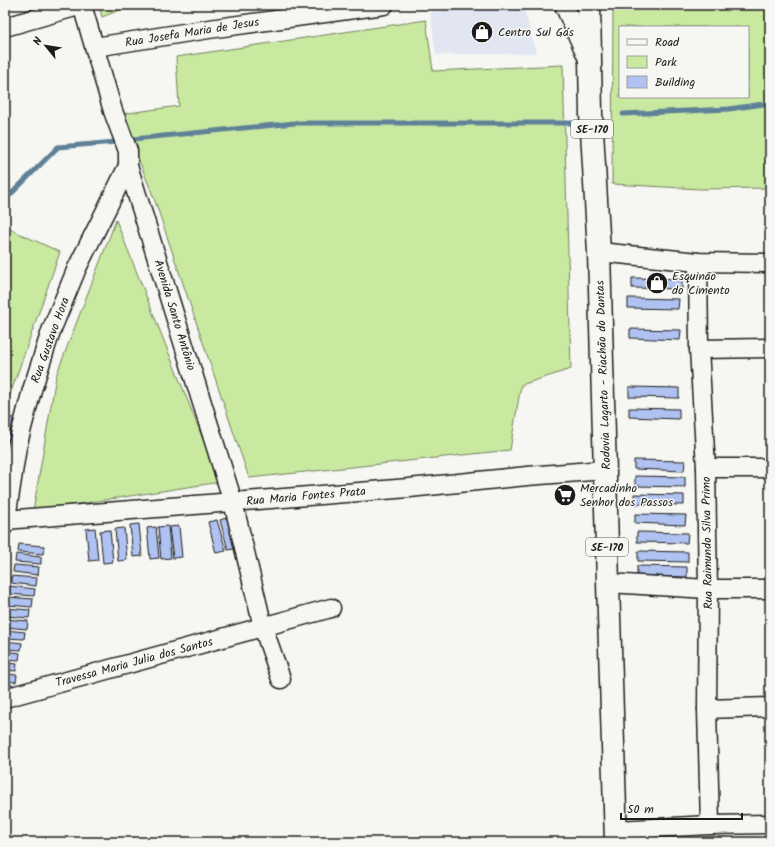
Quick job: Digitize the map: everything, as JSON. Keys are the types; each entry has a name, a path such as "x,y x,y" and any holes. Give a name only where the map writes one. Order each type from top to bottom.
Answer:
{"main road":[{"name":"Rodovia Lagarto - Riachão do Dantas","path":"589,5 591,114 599,252 616,836"}],"street":[{"path":"5,27 82,5"},
{"name":"Avenida Santo Antônio","path":"82,5 113,111 128,151 128,166 233,502 262,627 281,679"},
{"name":"Rua Josefa Maria de Jesus","path":"95,47 209,29 306,10 384,5"},
{"path":"564,5 589,61"},
{"name":"Rua Gustavo Hora","path":"5,522 17,447 32,390 51,330 77,268 128,166"},
{"path":"599,252 698,262 770,263"},
{"name":"Rua Raimundo Silva Primo","path":"698,262 699,349 706,468 708,589 707,708 710,825"},
{"path":"699,349 770,348"},
{"path":"706,468 770,468"},
{"name":"Rua Maria Fontes Prata","path":"5,522 606,470"},
{"path":"608,583 708,589 770,589"},
{"name":"Travessa Maria Julia dos Santos","path":"5,698 331,608"},
{"path":"707,708 770,707"},
{"path":"616,836 710,825 770,828"}],"shaded area":[{"name":"Centro Sul Gás","path":"485,5 523,5 536,53 436,55 430,12"}],"green space":[{"path":"99,5 133,5 102,17"},
{"path":"613,5 770,5 770,188 700,189 612,184"},
{"path":"426,20 433,71 563,65 571,369 521,385 510,450 249,478 155,201 121,114 179,106 176,57"},
{"path":"116,220 220,482 33,511 56,376"},
{"path":"5,227 60,252 5,409"}],"building":[{"name":"Esquinão do Cimento","path":"632,278 682,279 682,289 632,288"},
{"path":"628,298 679,299 678,309 628,308"},
{"path":"630,329 681,330 680,340 630,338"},
{"path":"629,387 679,388 679,398 629,397"},
{"path":"629,408 679,409 679,419 629,417"},
{"path":"5,417 13,418 12,427 5,426"},
{"path":"5,430 11,430 10,440 5,439"},
{"path":"5,443 11,444 10,453 5,453"},
{"path":"634,460 685,461 684,471 634,469"},
{"path":"635,476 685,477 685,487 635,486"},
{"path":"634,494 684,495 684,505 634,504"},
{"path":"635,514 686,515 685,525 635,523"},
{"path":"229,517 238,548 228,550 220,520"},
{"path":"217,520 226,551 216,553 208,522"},
{"path":"139,524 142,556 133,557 130,525"},
{"path":"168,526 171,558 161,559 158,527"},
{"path":"179,526 182,557 173,558 169,527"},
{"path":"156,527 159,558 150,559 147,528"},
{"path":"95,528 98,560 89,561 86,529"},
{"path":"124,528 127,560 118,561 115,529"},
{"path":"110,530 113,562 103,563 100,531"},
{"path":"637,532 688,533 687,543 637,542"},
{"path":"19,544 44,546 43,554 18,552"},
{"path":"638,551 688,552 688,562 638,561"},
{"path":"16,554 41,557 41,564 15,562"},
{"path":"14,565 39,567 38,575 13,572"},
{"path":"637,566 687,567 687,577 637,576"},
{"path":"11,576 37,578 36,586 11,583"},
{"path":"9,586 35,589 34,596 9,594"},
{"path":"8,597 33,599 32,607 7,605"},
{"path":"5,608 30,610 29,618 5,616"},
{"path":"5,619 28,621 27,629 5,627"},
{"path":"5,630 25,632 24,639 5,638"},
{"path":"5,641 22,643 21,650 5,649"},
{"path":"5,651 20,653 19,660 5,659"},
{"path":"5,663 17,664 16,671 5,670"},
{"path":"5,674 17,675 16,682 5,681"},
{"path":"5,684 14,685 10,690 5,690"}],"waterway":[{"path":"623,114 729,109 770,103"},
{"path":"133,139 295,123 573,123"},
{"path":"5,200 58,147 116,142"}],"place":[{"name":"Centro Sul Gás","path":"482,32"},
{"name":"Esquinão do Cimento","path":"657,283"},
{"name":"Mercadinho Senhor dos Passos","path":"565,495"}]}
